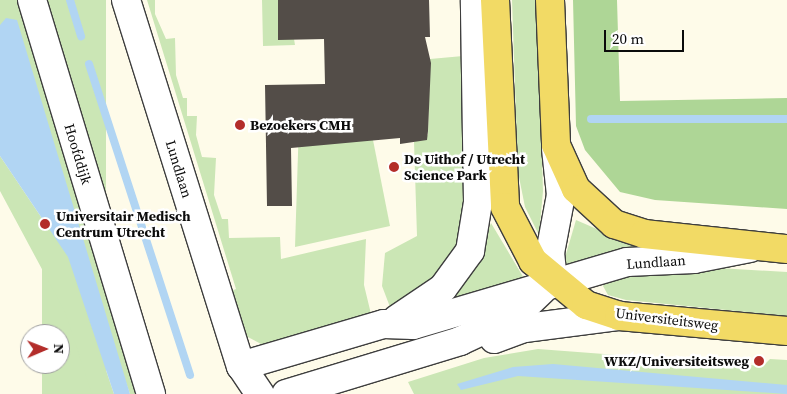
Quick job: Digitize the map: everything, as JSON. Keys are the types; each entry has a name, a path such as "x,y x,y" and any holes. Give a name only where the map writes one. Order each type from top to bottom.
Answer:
{"main road":[{"name":"Universiteitsweg","path":"495,0 505,207 524,248 553,281 586,304 619,316 787,331"},
{"path":"550,0 556,145 576,189 614,224 644,234 787,249"}],"street":[{"name":"Hoofddijk","path":"32,0 151,394"},
{"name":"Lundlaan","path":"126,0 241,366 260,394"},
{"name":"Lundlaan","path":"241,366 394,322 443,288 470,251 478,202 475,0"},
{"path":"553,281 550,253 561,195 556,145"},
{"name":"Lundlaan","path":"394,322 413,325 553,281 626,262 694,259 759,246"},
{"name":"Lundlaan","path":"286,394 460,341 516,315 553,281"},
{"name":"Lundlaan","path":"460,341 487,341 525,328 619,316"}],"green space":[{"path":"0,0 22,0 144,394 130,394 0,25"},
{"path":"42,0 106,0 106,394 42,394 42,374 70,374 70,324 42,324"},
{"path":"147,0 155,0 155,14 166,39 175,38 176,75 183,98 187,98 187,116 197,116 196,135 202,157 216,158 214,195 222,219 228,219 229,238 280,237 281,259 366,239 364,285 371,314 263,345 244,335 229,292 236,289"},
{"path":"262,0 278,0 278,39 294,39 295,45 263,46"},
{"path":"512,0 537,0 543,191 539,235 525,207 518,172"},
{"path":"573,0 617,0 620,101 787,98 787,209 655,200 620,192 585,150 576,126"},
{"path":"463,56 465,237 437,278 390,307 382,286 385,253 417,236 414,142 428,135 430,59"},
{"path":"299,122 373,140 390,226 295,247"},
{"path":"0,156 68,257 114,394 92,394 65,312 0,191"},
{"path":"576,220 636,246 641,252 570,270 564,261"},
{"path":"491,223 525,280 454,299 475,267"},
{"path":"701,267 787,272 787,316 626,300 608,295 603,286 608,276"},
{"path":"538,349 763,366 770,359 787,360 787,394 414,394 408,382 484,358"}],"water":[{"path":"6,18 17,20 130,394 114,394 68,257 0,156 0,25"},
{"path":"553,364 787,385 787,394 518,376 461,390 457,384 513,367"}],"building":[{"path":"278,0 429,0 430,37 425,37 431,63 427,140 400,144 400,138 291,148 292,206 267,206 265,85 325,84 324,39 278,40"}],"waterway":[{"path":"70,0 81,36"},
{"path":"89,64 190,375"},
{"path":"591,119 787,119"}],"place":[{"name":"Bezoekers CMH","path":"240,125"},
{"name":"De Uithof / Utrecht Science Park","path":"394,167"},
{"name":"Universitair Medisch Centrum Utrecht","path":"45,224"},
{"name":"WKZ/Universiteitsweg","path":"759,361"}]}
